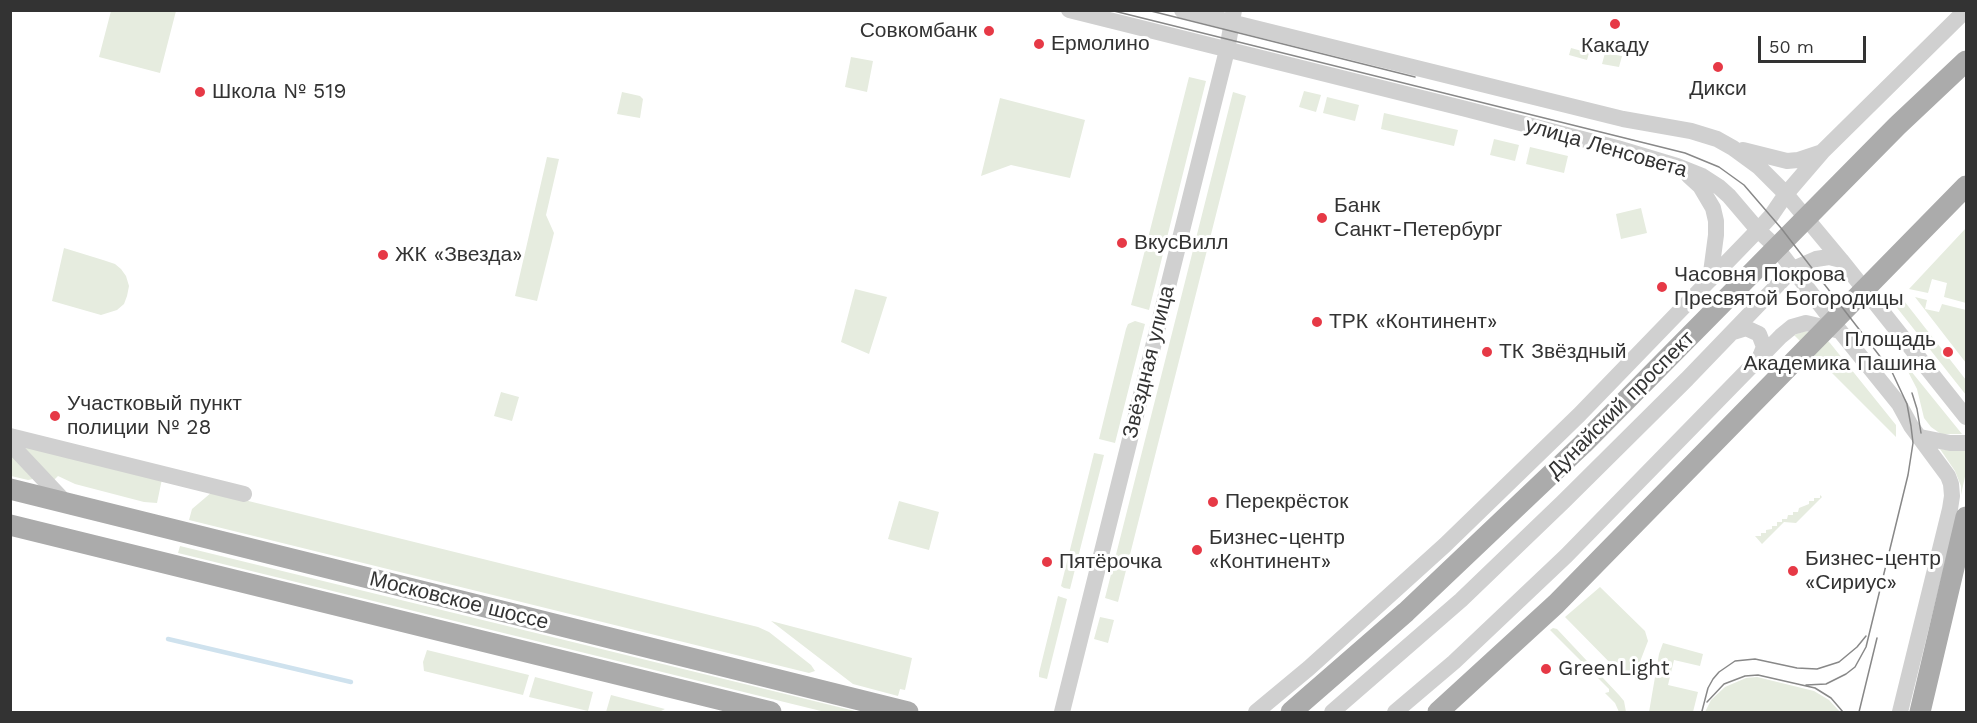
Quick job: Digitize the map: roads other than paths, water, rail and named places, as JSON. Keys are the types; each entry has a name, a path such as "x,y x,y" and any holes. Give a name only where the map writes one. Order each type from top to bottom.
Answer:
{"main road":[{"name":"Дунайский проспект","path":"1291,712 1406,612 1535,490 1897,126 1966,61"},
{"path":"1438,712 1556,604 1966,186"},
{"name":"Московское шоссе","path":"10,489 908,712"},
{"path":"1920,712 1966,517"},
{"name":"Московское шоссе","path":"10,525 771,712"}],"street":[{"name":"улица Ленсовета","path":"1069,10 1617,148 1677,166 1702,176 1719,187 1776,247 1899,404 1948,476 1952,496 1900,712"},
{"name":"улица Ленсовета","path":"1182,10 1233,17 1623,119 1691,131 1716,139 1759,167 1786,194 1966,417"},
{"path":"1256,712 1309,668 1445,545 1570,423 1758,230 1823,151 1966,10"},
{"name":"Звёздная улица","path":"1062,712 1227,50 1233,17"},
{"path":"1733,148 1787,161 1798,160 1823,151"},
{"path":"1677,166 1700,186 1713,208 1716,235 1710,280"},
{"path":"1332,712 1461,600 1512,551 1733,332 1793,269 1816,258 1828,257 1841,260"},
{"path":"1395,712 1454,662 1536,585 1781,336 1798,324 1811,322 1840,331"},
{"path":"1733,332 1746,328 1759,334 1764,347 1759,359"},
{"path":"10,437 244,494"},
{"path":"10,437 18,452 66,503"},
{"path":"1920,437 1950,444 1966,443"}],"waterway":[{"path":"168,639 351,682"}],"tram line":[{"path":"1110,10 1685,153 1719,167 1744,185 1781,228 1892,372 1907,404 1911,426 1913,443 1908,475 1866,647 1855,667 1846,674 1826,684 1806,685"},
{"path":"1147,10 1415,77"},
{"path":"1912,393 1921,433"},
{"path":"1702,711 1708,688 1713,679 1735,661 1755,659 1797,668 1817,669 1839,662 1866,636"},
{"path":"1859,712 1877,638"},
{"path":"1707,702 1724,684 1745,676 1758,675 1815,688 1831,698 1843,712"}],"place":[{"name":"Какаду","path":"1615,24"},
{"name":"Совкомбанк","path":"989,31"},
{"name":"Ермолино","path":"1039,44"},
{"name":"Дикси","path":"1718,67"},
{"name":"Школа № 519","path":"200,92"},
{"name":"Банк Санкт-Петербург","path":"1322,218"},
{"name":"ВкусВилл","path":"1122,243"},
{"name":"ЖК «Звезда»","path":"383,255"},
{"name":"Часовня Покрова Пресвятой Богородицы","path":"1662,287"},
{"name":"ТРК «Континент»","path":"1317,322"},
{"name":"ТК Звёздный","path":"1487,352"},
{"name":"Площадь Академика Пашина","path":"1948,352"},
{"name":"Участковый пункт полиции № 28","path":"55,416"},
{"name":"Перекрёсток","path":"1213,502"},
{"name":"Бизнес-центр «Континент»","path":"1197,550"},
{"name":"Пятёрочка","path":"1047,562"},
{"name":"Бизнес-центр «Сириус»","path":"1793,571"},
{"name":"GreenLight","path":"1546,669"}]}
